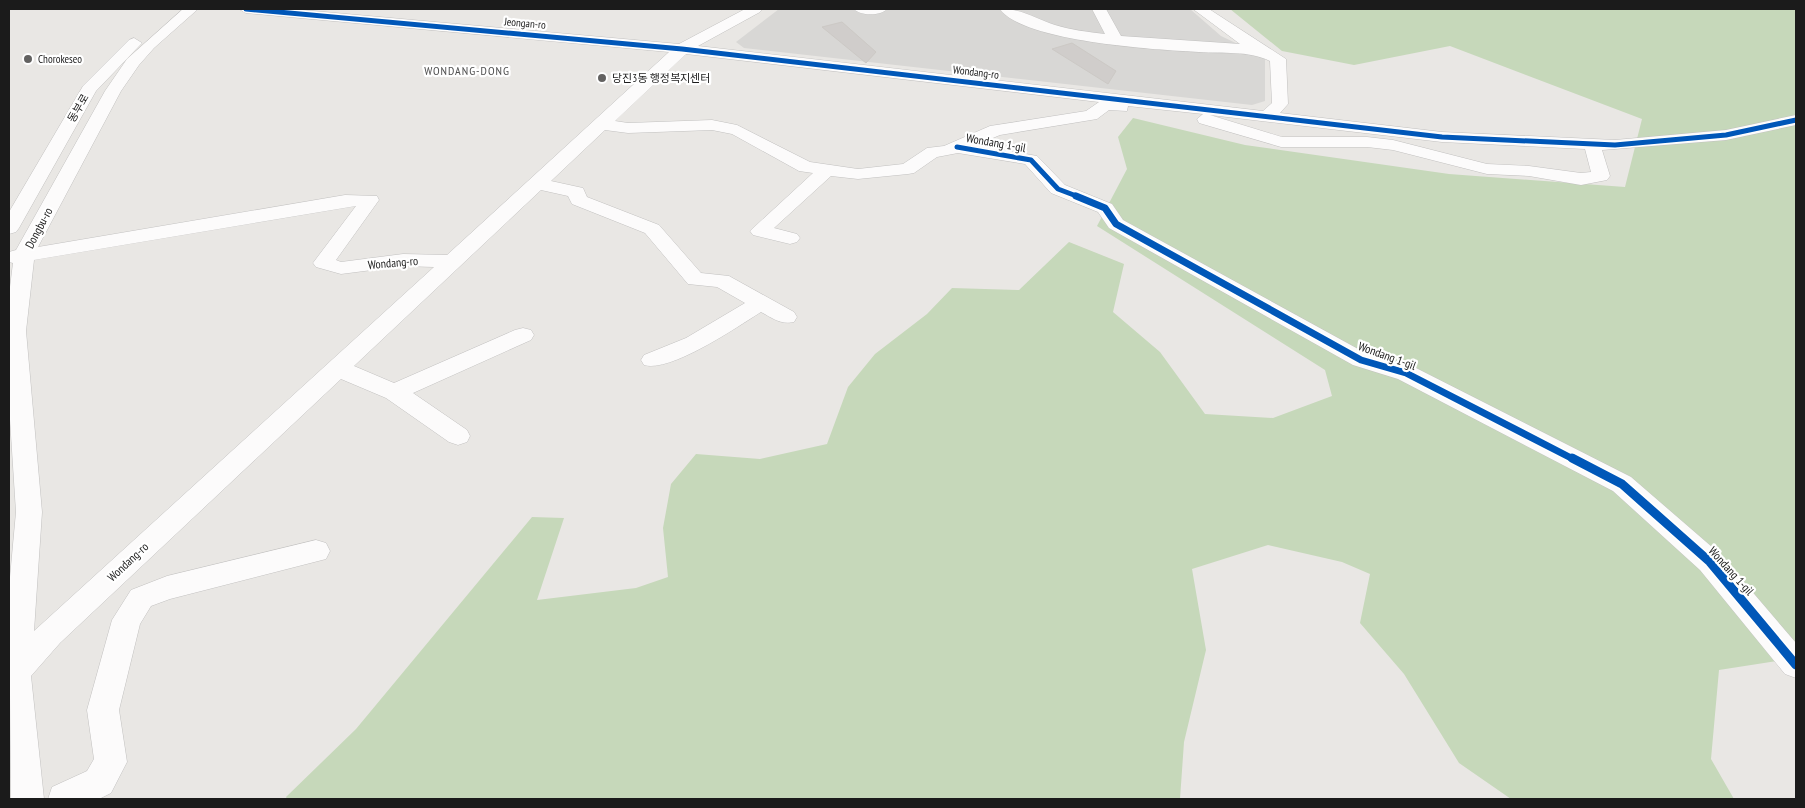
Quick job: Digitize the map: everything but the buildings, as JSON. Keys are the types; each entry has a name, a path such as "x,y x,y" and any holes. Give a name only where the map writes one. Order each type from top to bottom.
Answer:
{"street":[{"name":"동부로","path":"9,228 89,89 115,60 173,9"},
{"name":"Dongbu-ro","path":"13,674 29,512 15,331 16,257 113,91 133,62 149,45 191,9"},
{"name":"Jeongan-ro","path":"246,9 326,12 682,49"},
{"name":"Wondang-ro","path":"13,674 50,634 682,49 755,9"},
{"path":"861,9 880,9"},
{"path":"1007,9 1014,15 1053,30 1115,40 1217,50 1257,49"},
{"path":"1099,9 1115,40"},
{"path":"1200,9 1257,49 1278,59 1280,104 1268,116"},
{"path":"623,43 714,30 716,42 732,54"},
{"path":"623,43 658,56 663,67"},
{"name":"Wondang-ro","path":"682,49 1442,137 1615,145 1726,135 1796,120"},
{"path":"1083,96 1097,120"},
{"name":"Wondang 1-gil","path":"602,124 628,128 712,125 737,130 805,167 858,174 908,169 933,152 947,151 996,130 1097,120 1106,104 1181,112 1281,142 1367,142 1393,145 1487,169 1529,170 1581,179 1601,176 1592,144"},
{"name":"Wondang 1-gil","path":"957,147 1031,160 1058,189 1105,208 1116,224 1361,360 1406,373 1622,484 1710,562 1796,665"},
{"path":"790,238 760,231 826,170"},
{"path":"538,184 576,192 579,200 652,230 695,279 722,281 786,317"},
{"name":"Wondang-ro","path":"16,257 345,201 370,200 323,262 340,268 403,260 453,261"},
{"path":"652,360 694,343 760,303"},
{"path":"394,392 523,335"},
{"path":"337,368 394,392 458,436"},
{"path":"64,799 99,782 111,762 103,710 126,620 141,598 167,588 316,551"},
{"path":"13,674 27,799"}],"shaded area":[{"path":"779,9 1190,9 1221,36 1265,57 1265,101 1252,105 744,48 736,42"}],"green space":[{"path":"1230,9 1796,9 1796,658 1719,670 1711,759 1734,799 1511,799 1459,763 1404,674 1360,623 1370,574 1342,562 1268,545 1192,569 1206,650 1184,742 1180,799 287,799 286,797 356,729 532,517 564,518 537,600 636,588 668,577 663,528 671,484 696,454 760,459 827,444 848,387 875,354 927,314 952,288 1019,290 1069,242 1124,264 1113,312 1160,352 1205,414 1273,418 1332,396 1325,370 1097,226 1127,169 1118,137 1133,118 1245,145 1449,174 1625,187 1642,119 1450,46 1354,65 1282,51"}],"cycle path":[{"path":"246,9 682,49 1442,137 1615,145 1726,135 1796,120"},
{"path":"957,147 1031,160 1058,189 1105,208 1116,224 1361,360 1406,373 1622,484 1710,562 1796,665"}],"place":[{"name":"Chorokeseo","path":"28,59"},
{"name":"당진3동 행정복지센터","path":"602,78"}],"district":[{"name":"WONDANG-DONG","path":"467,71"}]}
